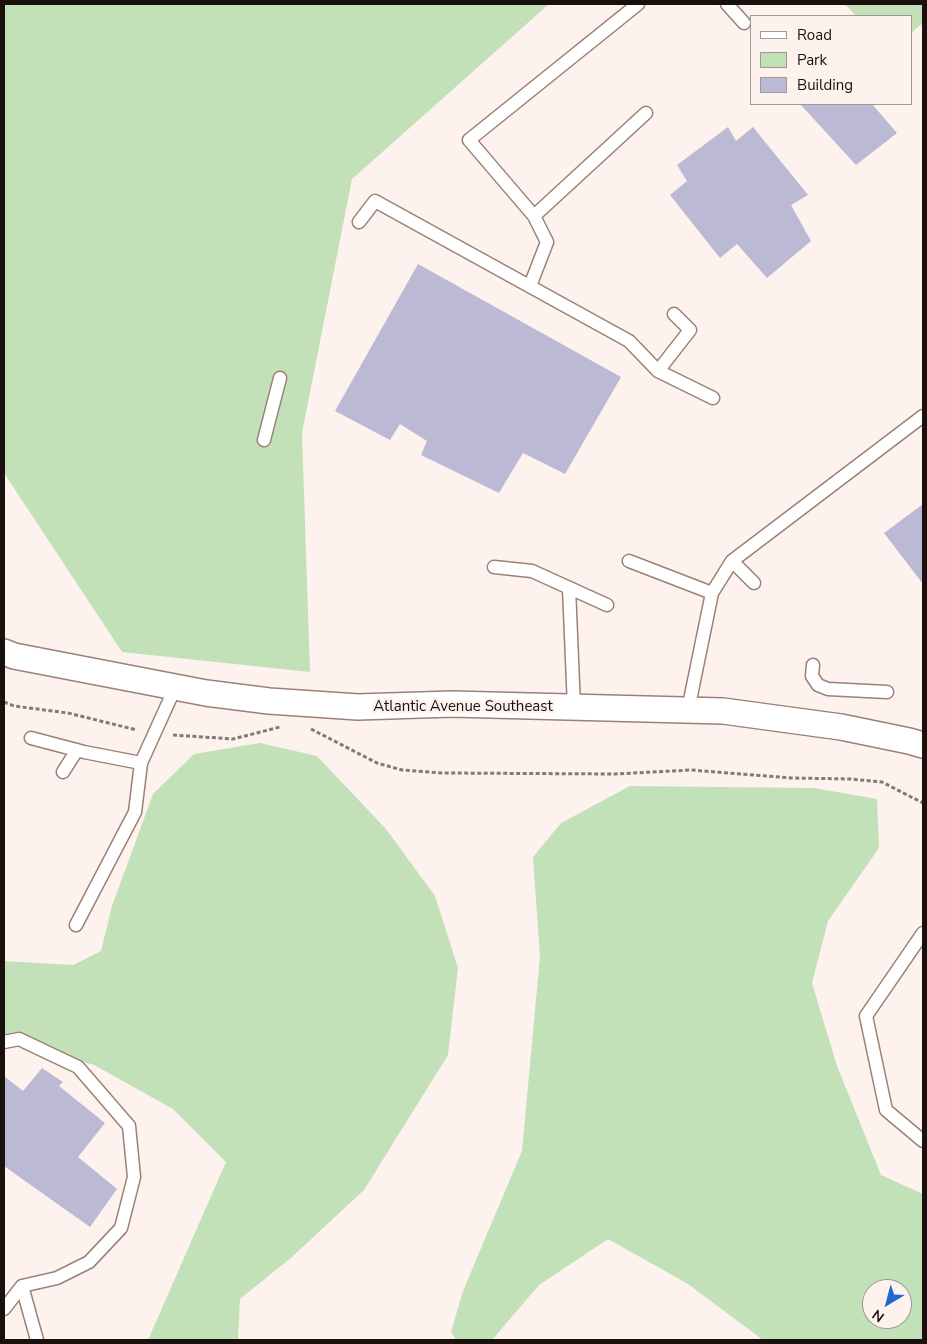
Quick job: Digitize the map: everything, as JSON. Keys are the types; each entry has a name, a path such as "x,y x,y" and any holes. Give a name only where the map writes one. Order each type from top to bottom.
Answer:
{"street":[{"name":"Atlantic Avenue Southeast","path":"4,652 14,656 175,688 269,701 358,707 452,704 723,711 841,727 923,745"}],"lane":[{"path":"530,286 547,242 534,216 469,140 638,4"},
{"path":"727,4 744,23"},
{"path":"534,216 646,113"},
{"path":"359,222 376,201 629,341 658,371 713,398"},
{"path":"658,371 690,330 674,314"},
{"path":"264,440 280,378"},
{"path":"688,710 712,593 732,561 923,416"},
{"path":"629,561 712,593"},
{"path":"732,561 754,583"},
{"path":"494,567 532,571 607,605"},
{"path":"569,588 574,707"},
{"path":"813,665 812,676 818,685 828,689 887,692"},
{"path":"76,926 135,812 141,763 175,688"},
{"path":"31,738 77,750 141,763"},
{"path":"63,772 77,750"},
{"path":"923,933 866,1016 886,1110 923,1141"},
{"path":"4,1042 19,1039 78,1067 129,1126 134,1177 122,1228 89,1262 57,1278 22,1286 4,1309"},
{"path":"22,1286 36,1340"}],"path":[{"path":"4,702 14,706 68,713 133,729 178,736 233,738 282,726"},
{"path":"305,728 312,729 376,763 402,770 443,773 615,774 691,770 791,778 851,779 882,782 923,803"}],"green space":[{"path":"4,4 549,4 352,179 302,433 310,672 122,652 4,473"},
{"path":"845,4 923,4 923,23 912,32 912,15 855,15"},
{"path":"260,743 317,756 386,829 435,896 458,968 448,1055 364,1190 292,1257 240,1299 238,1340 148,1340 226,1162 173,1109 94,1065 4,1038 4,961 73,965 101,951 112,906 153,794 194,754"},
{"path":"630,786 814,788 877,799 879,848 828,921 812,983 837,1066 881,1175 923,1194 923,1340 763,1340 688,1284 608,1239 539,1285 492,1340 456,1340 451,1332 463,1291 522,1151 540,956 533,857 561,823"}],"building":[{"path":"801,105 873,105 897,133 856,165"},
{"path":"728,127 736,141 753,127 808,195 791,205 811,241 767,278 737,244 720,258 670,195 687,181 677,165"},
{"path":"418,264 621,377 565,474 523,453 499,493 421,455 427,441 400,424 390,440 335,411"},
{"path":"923,504 923,584 884,533"},
{"path":"42,1068 63,1082 59,1086 105,1123 78,1157 117,1189 90,1227 4,1166 4,1076 23,1091"}]}
